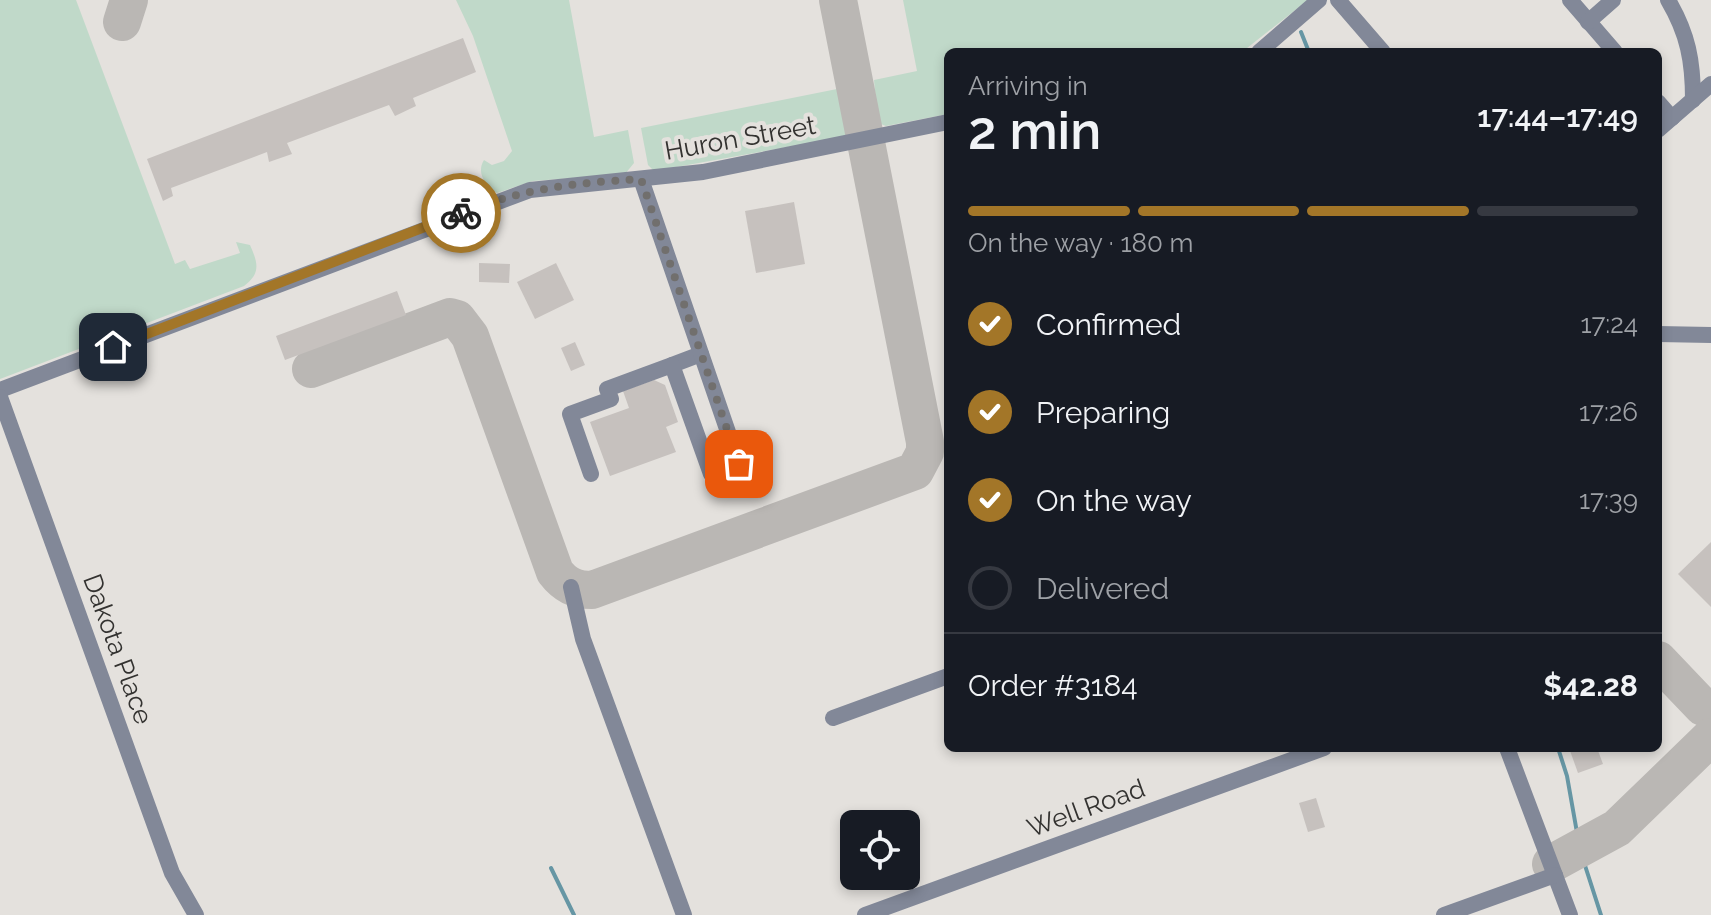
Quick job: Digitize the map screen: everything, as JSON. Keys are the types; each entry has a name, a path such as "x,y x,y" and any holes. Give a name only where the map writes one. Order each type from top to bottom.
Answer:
{"street":[{"path":"1264,48 1319,0"},
{"path":"1338,0 1380,48"},
{"path":"1570,0 1611,48"},
{"path":"1588,22 1613,0"},
{"path":"1668,0 1681,22 1693,59 1693,100"},
{"path":"1662,127 1711,84"},
{"path":"1662,107 1672,118"},
{"name":"Huron Street","path":"0,390 481,206 560,184 641,179 780,156 944,123"},
{"path":"641,179 739,464 711,474 672,365"},
{"path":"1662,334 1711,335"},
{"path":"591,474 570,414 611,399 607,389 701,354"},
{"name":"Dakota Place","path":"0,397 172,873 196,915"},
{"path":"691,418 720,407"},
{"path":"571,587 583,639 684,915"},
{"path":"833,718 944,677"},
{"name":"Well Road","path":"866,915 1313,752"},
{"path":"1509,752 1570,915"},
{"path":"866,915 1088,833"},
{"path":"1444,915 1555,875"}],"green space":[{"path":"0,0 76,0 175,264 185,260 190,269 240,253 236,242 250,245 256,267 253,277 244,286 0,379"},
{"path":"456,0 569,0 594,137 628,130 634,163 625,174 533,181 497,193 489,186 481,174 484,160 492,165 504,161 512,151 473,36"},
{"path":"903,0 1308,0 1247,48 944,48 944,115 886,126 878,123 874,80 917,71"},
{"path":"837,89 841,94 849,136 654,171 648,165 641,128"}],"building":[{"path":"463,38 476,72 413,98 416,106 395,116 389,105 287,143 292,154 269,162 267,152 171,188 173,196 163,201 147,159"},
{"path":"794,202 805,264 756,273 745,211"},
{"path":"479,263 510,264 509,283 479,282"},
{"path":"556,263 574,300 535,319 517,282"},
{"path":"397,291 406,315 285,360 276,336"},
{"path":"575,342 585,365 571,371 561,348"},
{"path":"654,380 665,385 678,422 666,427 676,452 610,476 590,422 629,408 623,391"},
{"path":"1711,542 1711,607 1678,574"},
{"path":"1570,752 1598,752 1603,764 1578,773"},
{"path":"1316,798 1325,827 1308,832 1299,803"}],"waterway":[{"path":"1301,32 1307,48"},
{"path":"1559,752 1567,776 1579,844"},
{"path":"1580,850 1601,915"},
{"path":"551,868 574,915"}],"taxiway":[{"path":"122,22 129,0"},
{"path":"311,369 450,317 457,319 470,336 555,572 571,586 580,589 592,590 915,471 925,452 925,442 838,0"},
{"path":"1662,664 1703,707 1711,710"},
{"path":"1551,864 1617,828 1711,737"}],"way so far":[{"path":"461,213 530,190 560,184 641,179 739,464"}],"route":[{"path":"113,347 461,213"}]}
